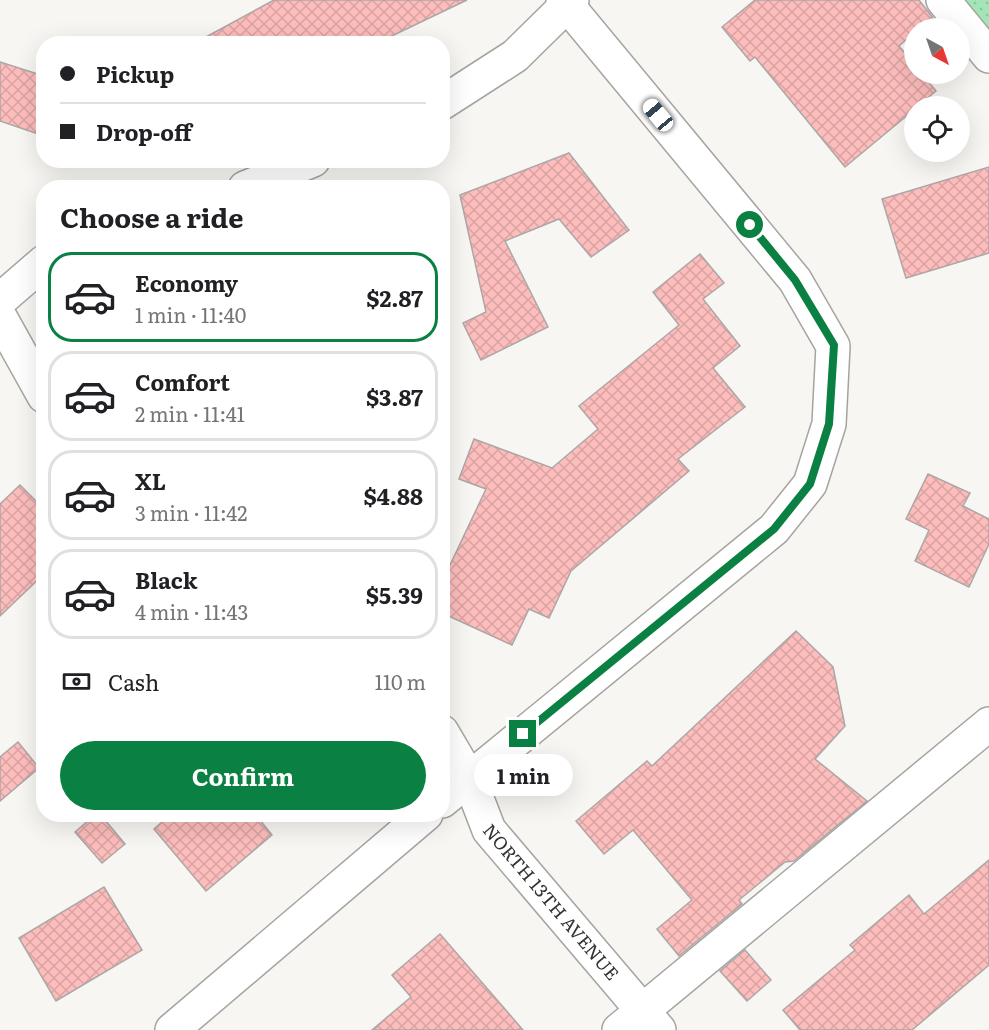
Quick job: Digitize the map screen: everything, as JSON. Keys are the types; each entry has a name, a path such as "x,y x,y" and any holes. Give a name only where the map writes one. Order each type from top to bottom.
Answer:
{"street":[{"path":"943,0 989,56"},
{"path":"450,98 515,56 567,2 795,280 834,345 829,424 810,484 774,529 450,794"},
{"path":"264,180 294,168"},
{"path":"0,300 36,269"},
{"path":"0,316 36,381"},
{"path":"640,1024 989,724"},
{"name":"NORTH 13TH AVENUE","path":"450,746 469,778 489,830 640,1024"},
{"path":"172,1030 417,822"}],"green space":[{"path":"958,0 989,0 989,37"}],"building":[{"path":"274,0 467,0 392,36 208,36"},
{"path":"755,0 919,0 933,18 904,18 904,42 899,46 904,52 904,84 930,84 936,91 930,96 904,96 904,118 845,167 755,57 750,61 722,27"},
{"path":"0,62 36,73 36,133 0,121"},
{"path":"569,153 629,230 591,257 559,219 505,241 548,327 481,360 463,323 486,312 460,195"},
{"path":"989,167 989,253 906,278 882,199"},
{"path":"700,254 724,283 703,299 740,346 713,368 745,407 678,459 689,471 571,571 549,618 529,609 512,645 450,617 450,565 486,489 459,479 474,439 552,468 598,429 579,406 679,325 653,292"},
{"path":"928,474 970,493 963,506 989,519 989,544 969,587 915,561 929,530 906,519"},
{"path":"20,485 36,501 36,582 0,616 0,504"},
{"path":"796,631 833,667 845,726 815,759 867,801 794,861 785,862 739,900 742,904 679,956 657,929 692,900 633,830 604,854 576,821 647,761 652,766"},
{"path":"18,742 36,764 36,771 0,801 0,757"},
{"path":"87,822 107,822 125,844 102,863 75,832"},
{"path":"162,822 261,822 272,835 206,891 154,829"},
{"path":"989,860 989,965 912,1030 800,1030 783,1010 855,950 850,945 909,895 924,914"},
{"path":"104,887 142,950 56,1001 19,938"},
{"path":"440,934 523,1030 372,1030 411,997 392,975"},
{"path":"745,950 771,980 747,1001 720,971"}],"route":[{"path":"523,734 774,529 810,484 829,424 834,345 795,280 750,225"}]}
